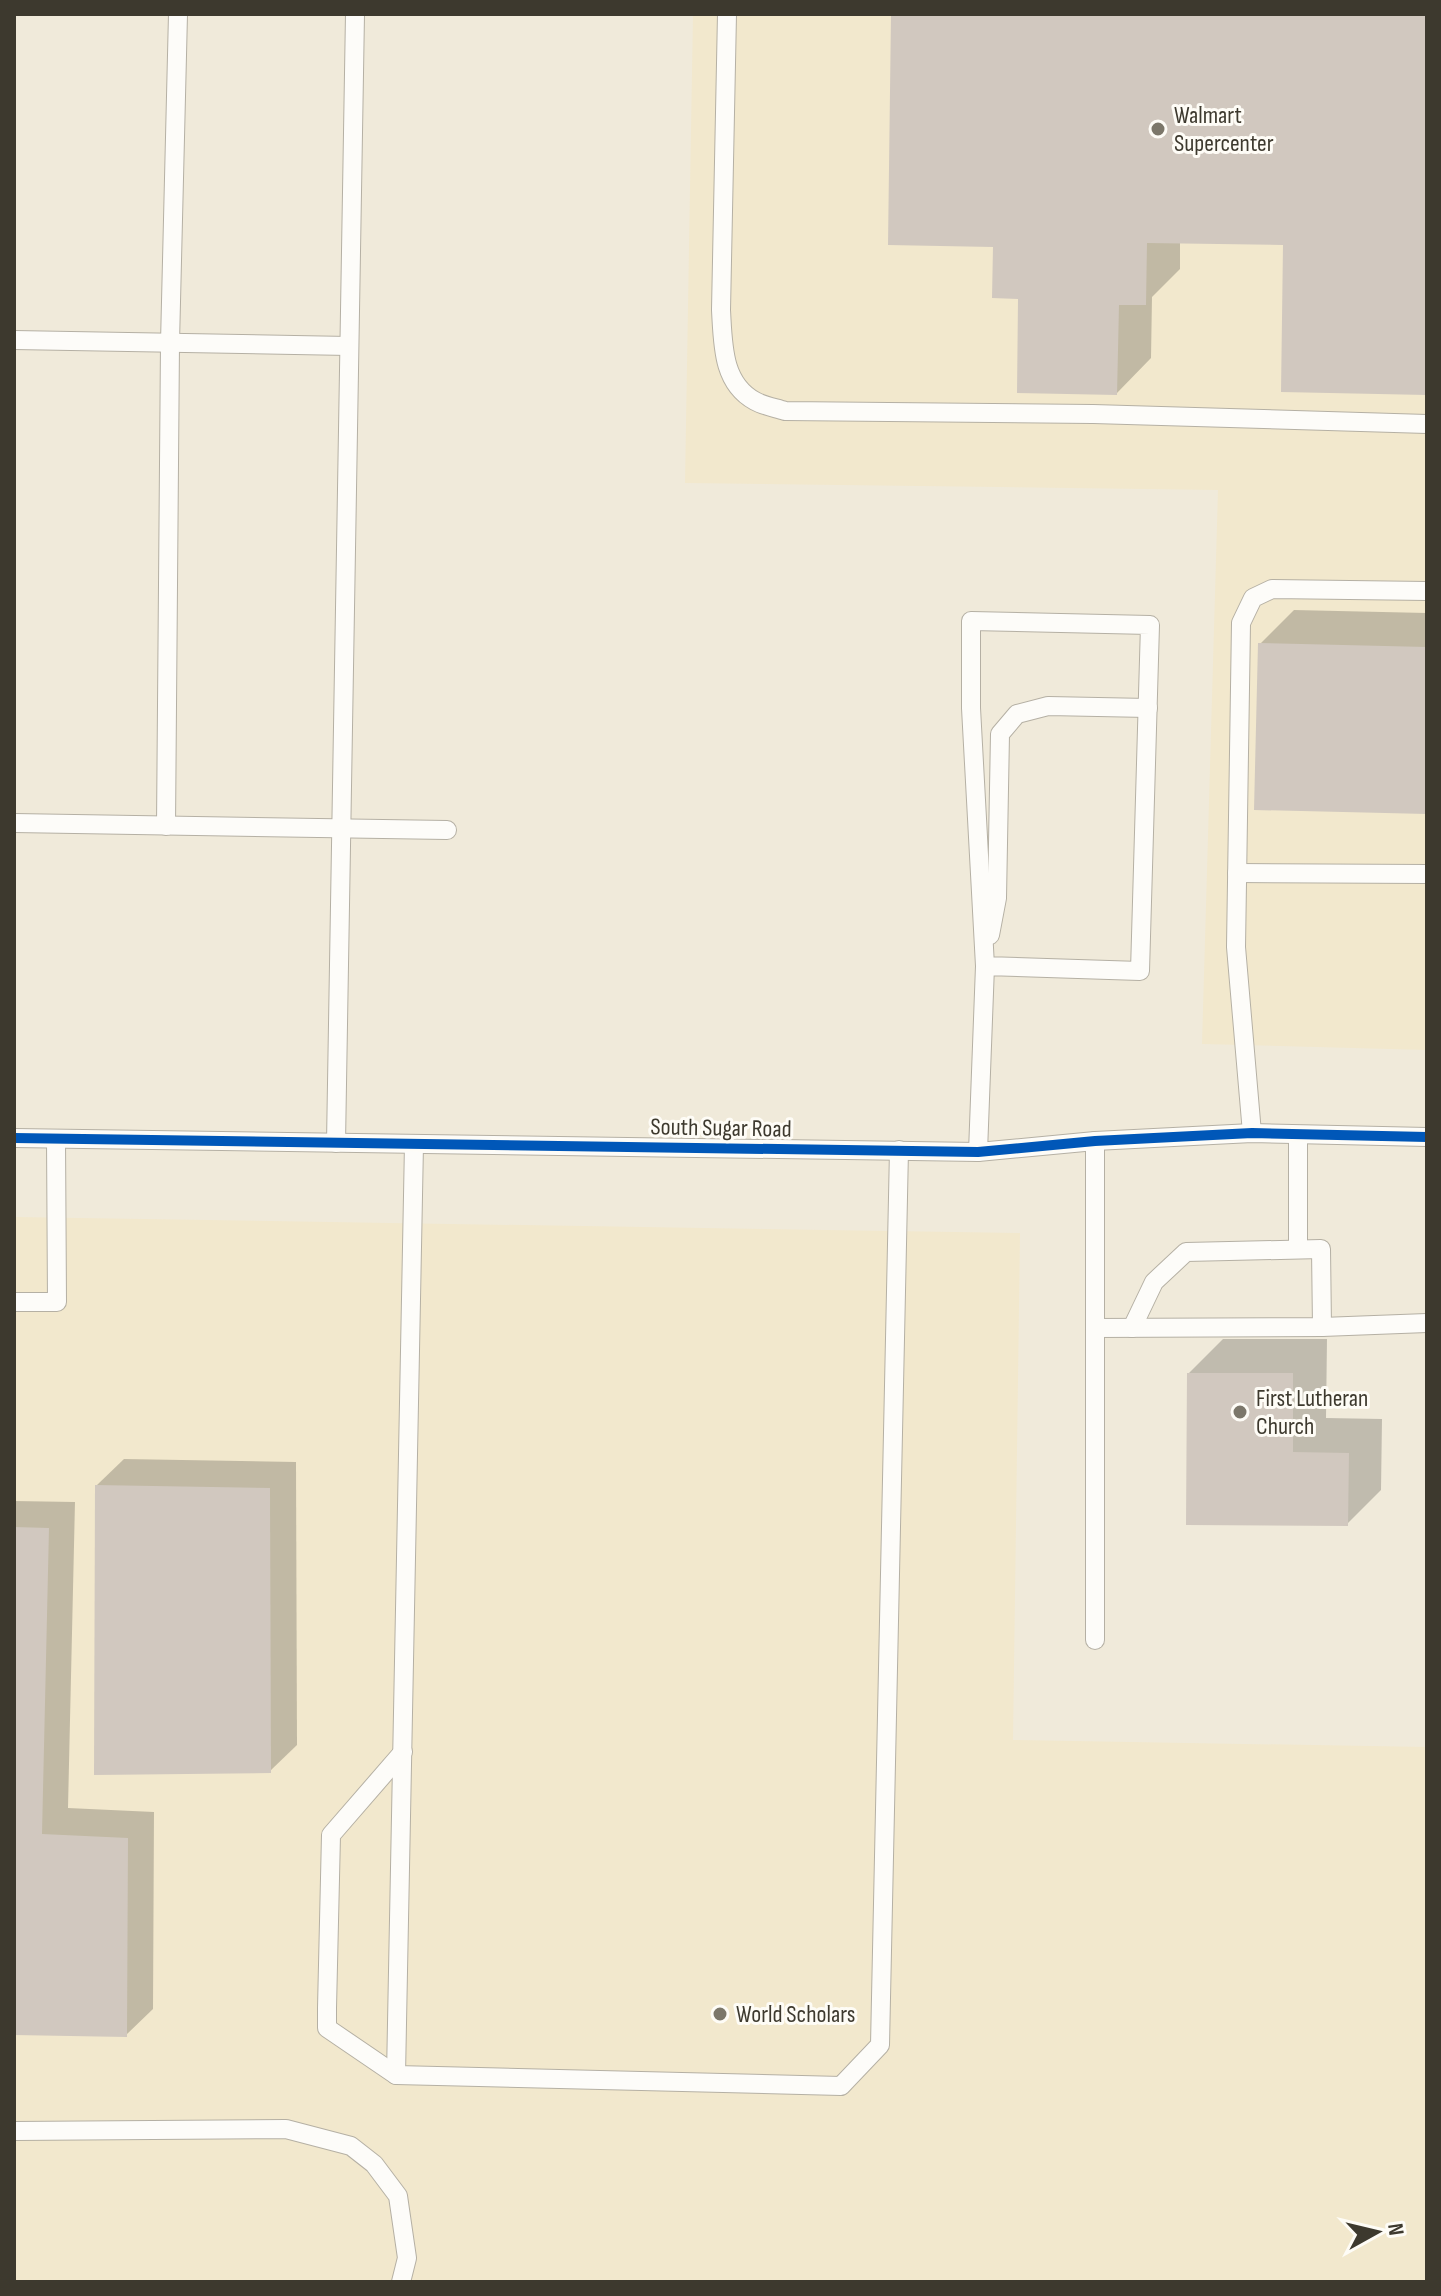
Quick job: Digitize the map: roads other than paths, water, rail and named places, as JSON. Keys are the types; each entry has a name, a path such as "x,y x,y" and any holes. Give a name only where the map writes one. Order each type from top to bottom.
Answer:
{"lane":[{"path":"166,826 170,343 178,14"},
{"path":"336,1143 355,14"},
{"path":"727,14 721,310 725,358 733,383 754,401 785,411 1093,414 1427,424"},
{"path":"14,340 349,346"},
{"path":"1252,1133 1236,947 1241,623 1253,598 1272,589 1427,591"},
{"path":"978,1152 985,966 971,708 971,621 1150,625 1140,971 985,966"},
{"path":"985,966 997,898 1000,734 1017,714 1048,706 1148,708"},
{"path":"14,823 447,830"},
{"path":"1237,873 1427,874"},
{"name":"South Sugar Road","path":"14,1138 978,1152 1095,1141 1252,1133 1427,1137"},
{"path":"1298,1135 1298,1249"},
{"path":"14,1302 57,1302 56,1139"},
{"path":"1095,1141 1095,1640"},
{"path":"396,2075 414,1144"},
{"path":"403,1752 331,1835 327,2008 327,2028 396,2075 841,2086 880,2045 899,1150"},
{"path":"1132,1328 1154,1282 1186,1252 1298,1249 1321,1249 1322,1327"},
{"path":"1095,1328 1322,1327 1427,1323"},
{"path":"14,2131 286,2129 351,2146 374,2164 398,2196 407,2258 401,2282"}],"place":[{"name":"Walmart Supercenter","path":"1158,129"},
{"name":"First Lutheran Church","path":"1240,1412"},
{"name":"World Scholars","path":"720,2014"}]}
